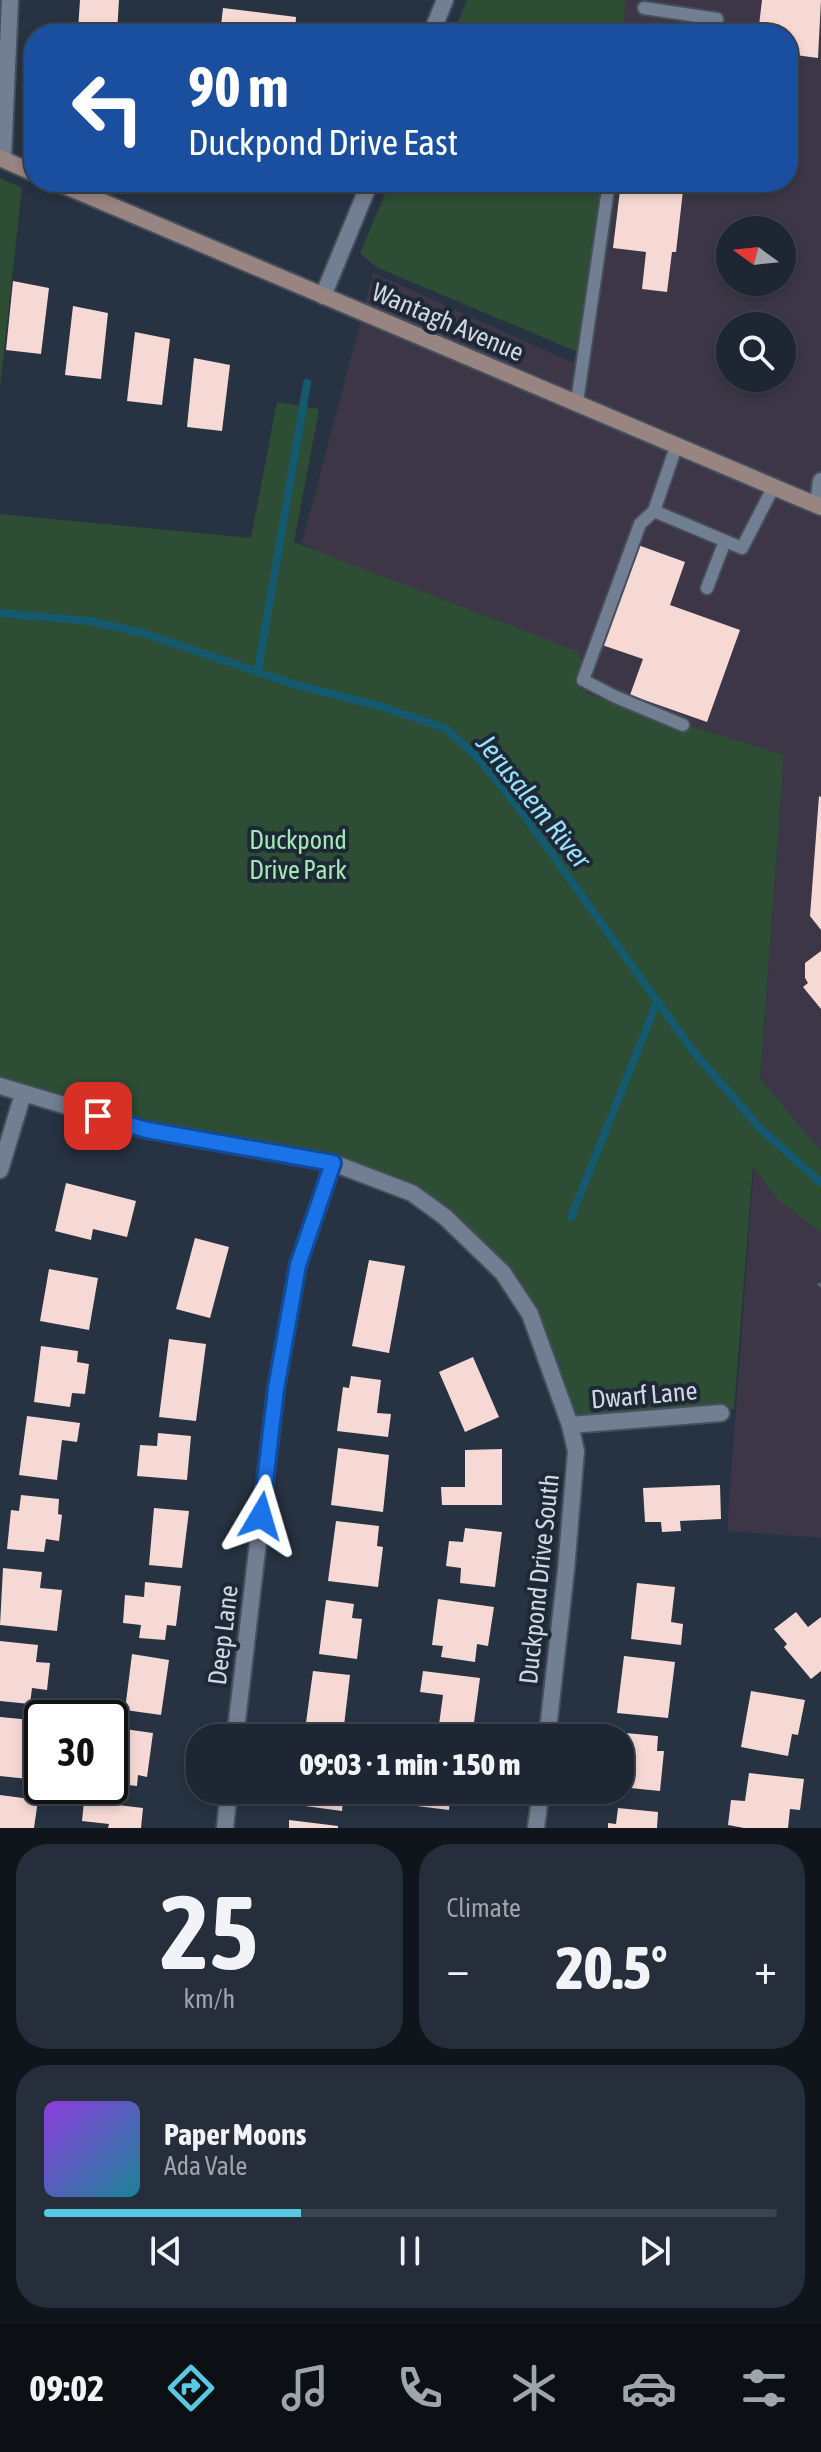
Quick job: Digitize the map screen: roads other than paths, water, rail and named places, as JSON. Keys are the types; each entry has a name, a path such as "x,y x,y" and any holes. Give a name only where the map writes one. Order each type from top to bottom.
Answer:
{"main road":[{"path":"1,159 24,169"},
{"name":"Wantagh Avenue","path":"79,192 820,506"}],"street":[{"path":"1,159 10,0"},
{"path":"435,24 445,0"},
{"path":"323,296 366,192"},
{"path":"820,506 821,481"},
{"name":"Duckpond Drive South","path":"0,1086 147,1130 333,1163 412,1193 445,1217 503,1273 530,1314 570,1425 576,1451 549,1724"},
{"path":"0,1170 23,1094"},
{"name":"Deep Lane","path":"237,1724 279,1373 298,1265 333,1163"},
{"name":"Dwarf Lane","path":"570,1425 721,1413"},
{"path":"225,1828 228,1804"},
{"path":"536,1828 539,1804"}],"lane":[{"path":"644,8 717,19 716,24"},
{"path":"577,402 608,192"},
{"path":"677,444 654,511 640,524 583,680 683,725"},
{"path":"654,511 742,548 774,486"},
{"path":"707,588 725,541"}],"waterway":[{"path":"258,671 307,383"},
{"name":"Jerusalem River","path":"0,613 90,621 146,634 296,685 383,707 445,728 476,756 519,808 693,1051 760,1128 821,1183"},
{"path":"571,1217 657,1002"}],"park label":[{"name":"Duckpond Drive Park","path":"298,855"}]}
